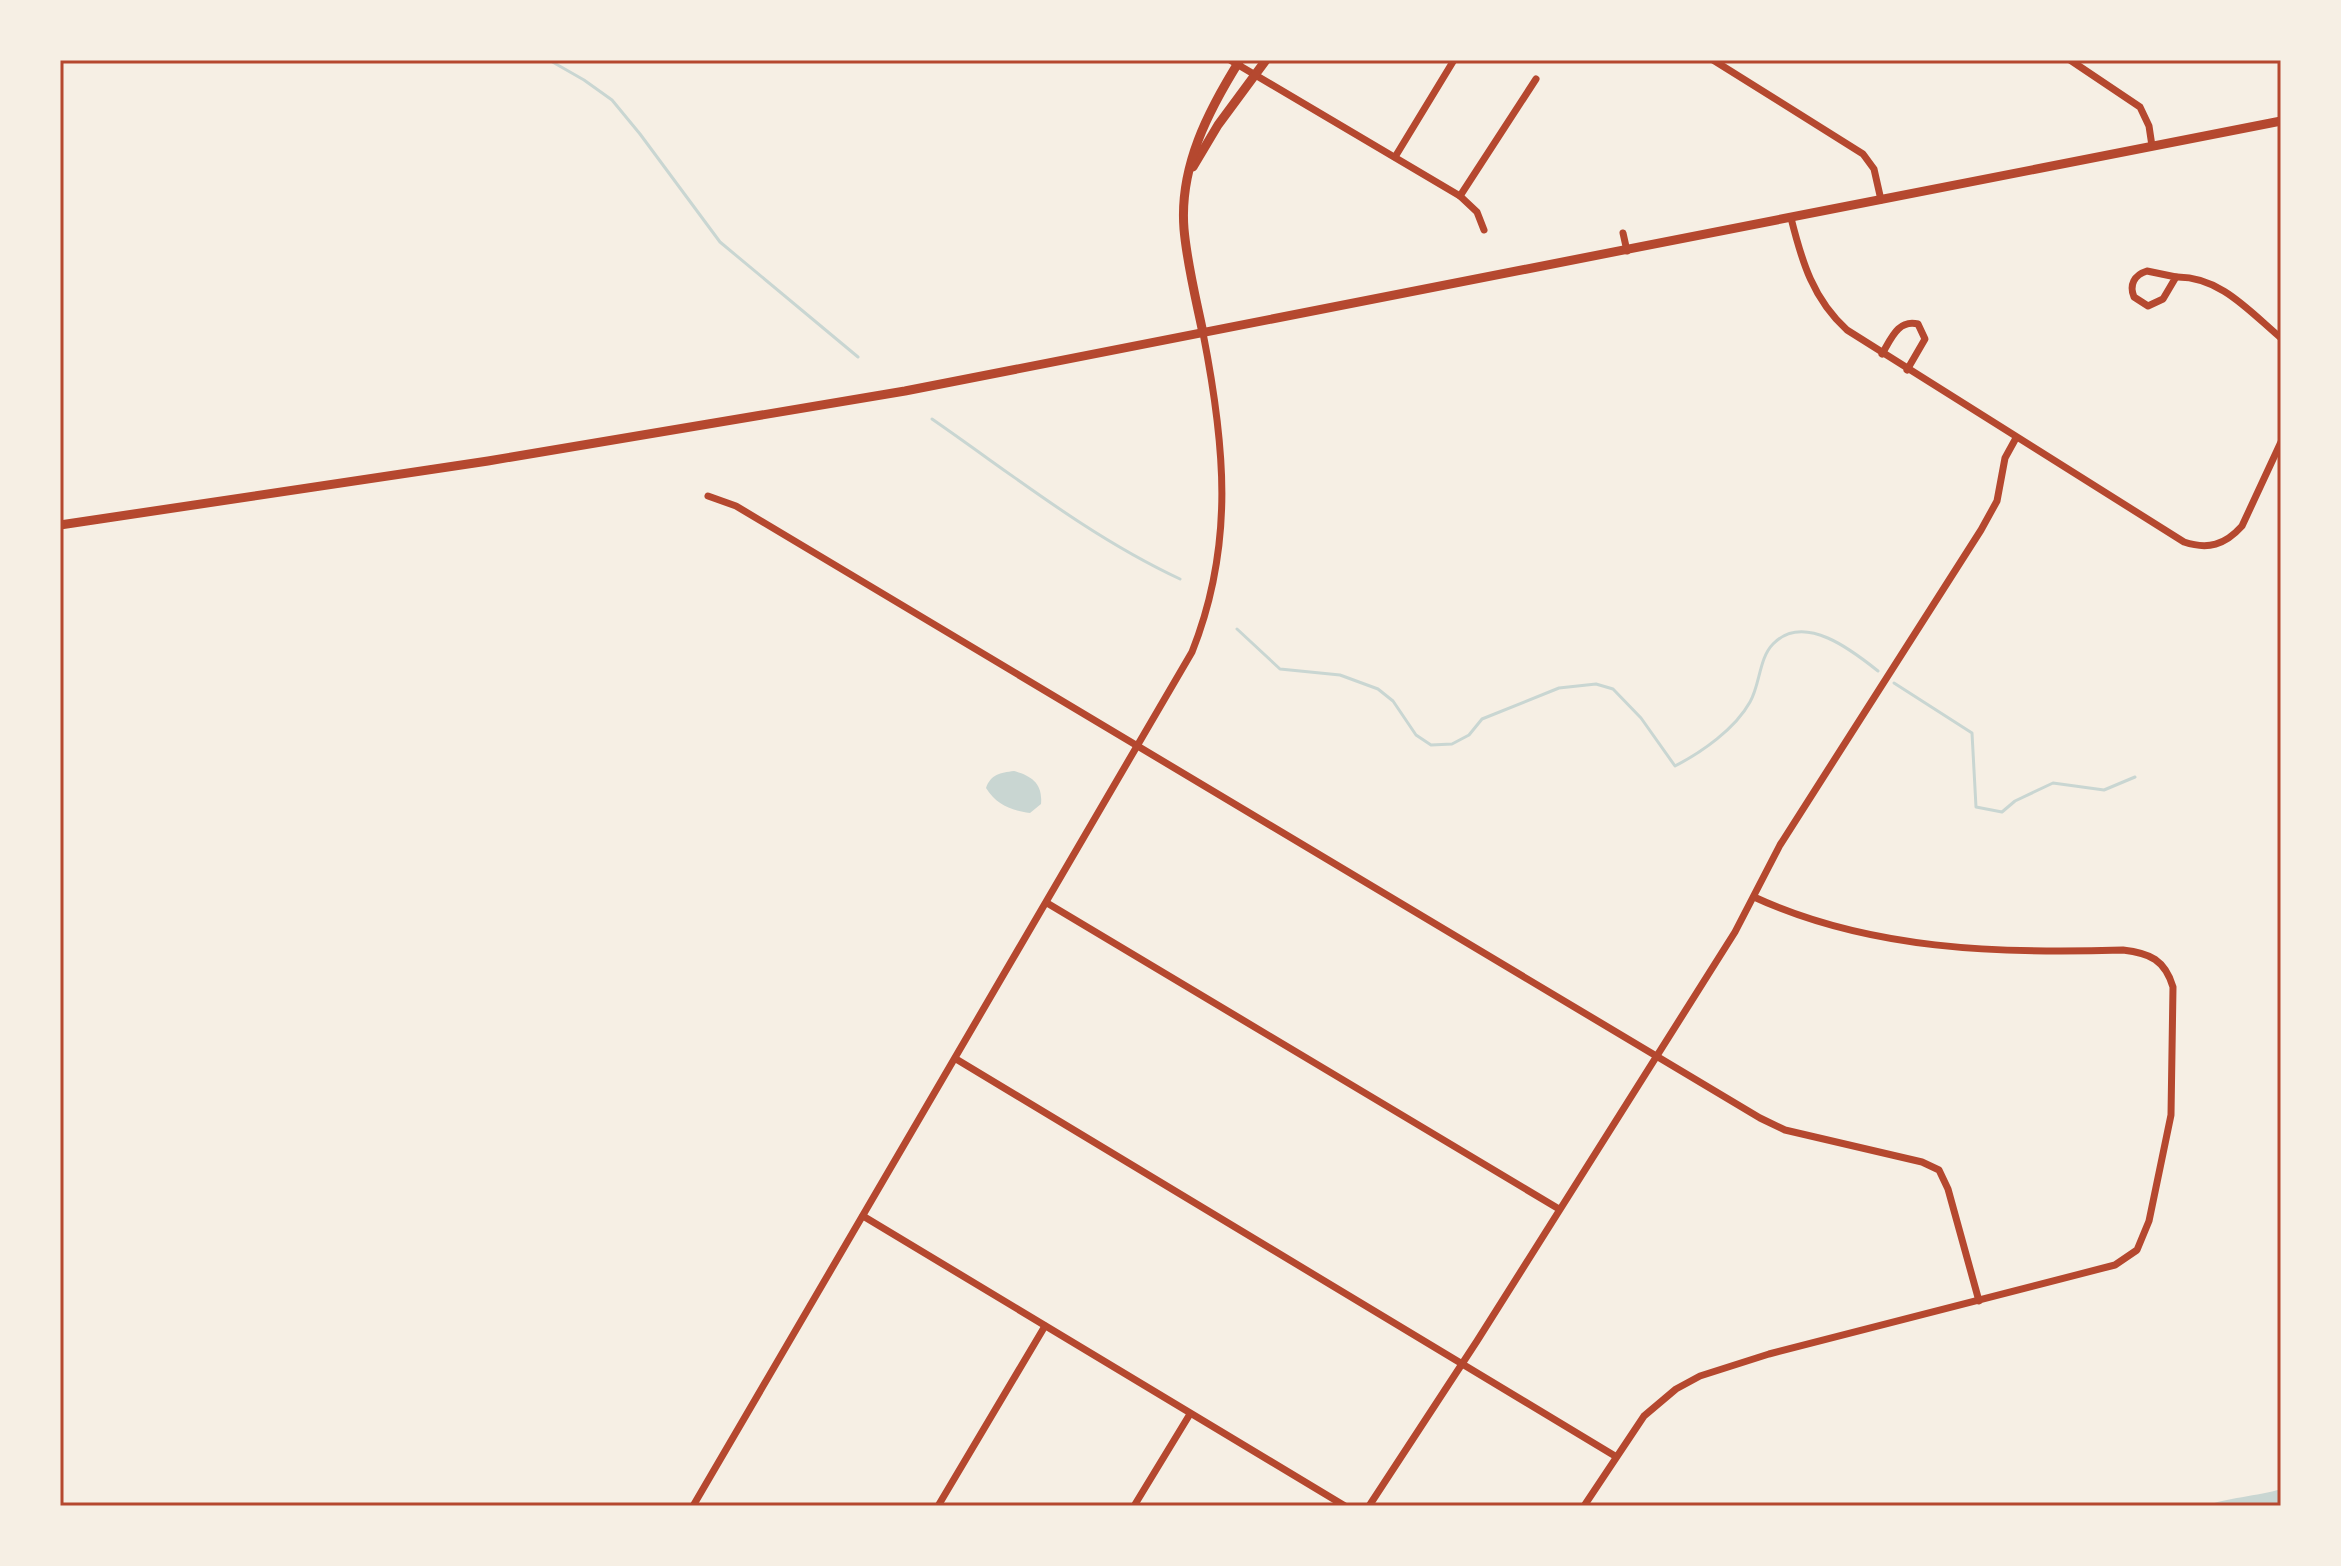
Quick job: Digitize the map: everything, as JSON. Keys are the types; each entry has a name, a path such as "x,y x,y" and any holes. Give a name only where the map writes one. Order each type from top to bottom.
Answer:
{"street":[{"path":"1186,181 1218,125 1266,60"},
{"path":"1395,157 1454,60"},
{"path":"1713,60 1863,154 1874,169 1881,200"},
{"path":"2070,60 2140,107 2149,126 2152,146"},
{"path":"693,1506 1192,652 1211,599 1224,509 1221,450 1184,227 1186,181 1196,142 1235,61 1460,196 1477,212 1484,230"},
{"path":"1460,196 1536,79"},
{"path":"60,525 673,431 1038,366 2281,121"},
{"path":"1791,218 1813,289 1823,306 1847,330 2184,542 2206,546 2224,542 2242,526 2281,442"},
{"path":"1623,233 1627,251"},
{"path":"2176,277 2163,299 2154,305 2142,305 2134,297 2133,281 2141,273 2153,271 2199,279 2221,288 2281,338"},
{"path":"1882,354 1899,327 1912,322 1918,324 1925,339 1907,370"},
{"path":"1369,1506 1744,918 1780,845 1992,511 2000,493 2005,458 2016,438"},
{"path":"708,496 736,506 1655,1056 1785,1130 1922,1162 1939,1170 1948,1189 1979,1301"},
{"path":"1584,1506 1615,1456 1650,1410 1676,1389 1700,1376 1769,1354 2115,1265 2137,1250 2144,1238 2173,1095 2173,987 2169,971 2161,961 2140,952 2123,950 2019,949 1893,940 1833,926 1754,897"},
{"path":"1047,903 1559,1209"},
{"path":"956,1059 1615,1456"},
{"path":"863,1216 1345,1506"},
{"path":"938,1506 1045,1326"},
{"path":"1134,1506 1190,1414"}],"shaded area":[{"path":"1014,771 1031,778 1040,791 1041,804 1030,813 1005,806 986,788 997,775"},
{"path":"2281,1489 2281,1506 2206,1506 2222,1501"}],"waterway":[{"path":"549,60 612,100 720,242 858,357"},
{"path":"932,419 1083,525 1180,579"},
{"path":"1237,629 1280,669 1340,675 1378,689 1393,701 1416,735 1431,745 1452,744 1469,735 1482,719 1559,688 1596,684 1613,689 1641,718 1675,766 1707,747 1744,712 1768,650 1785,635 1799,632 1828,638 1878,671"},
{"path":"1894,683 1972,733 1976,807 2002,812 2015,801 2053,783 2104,790 2135,777"}]}
